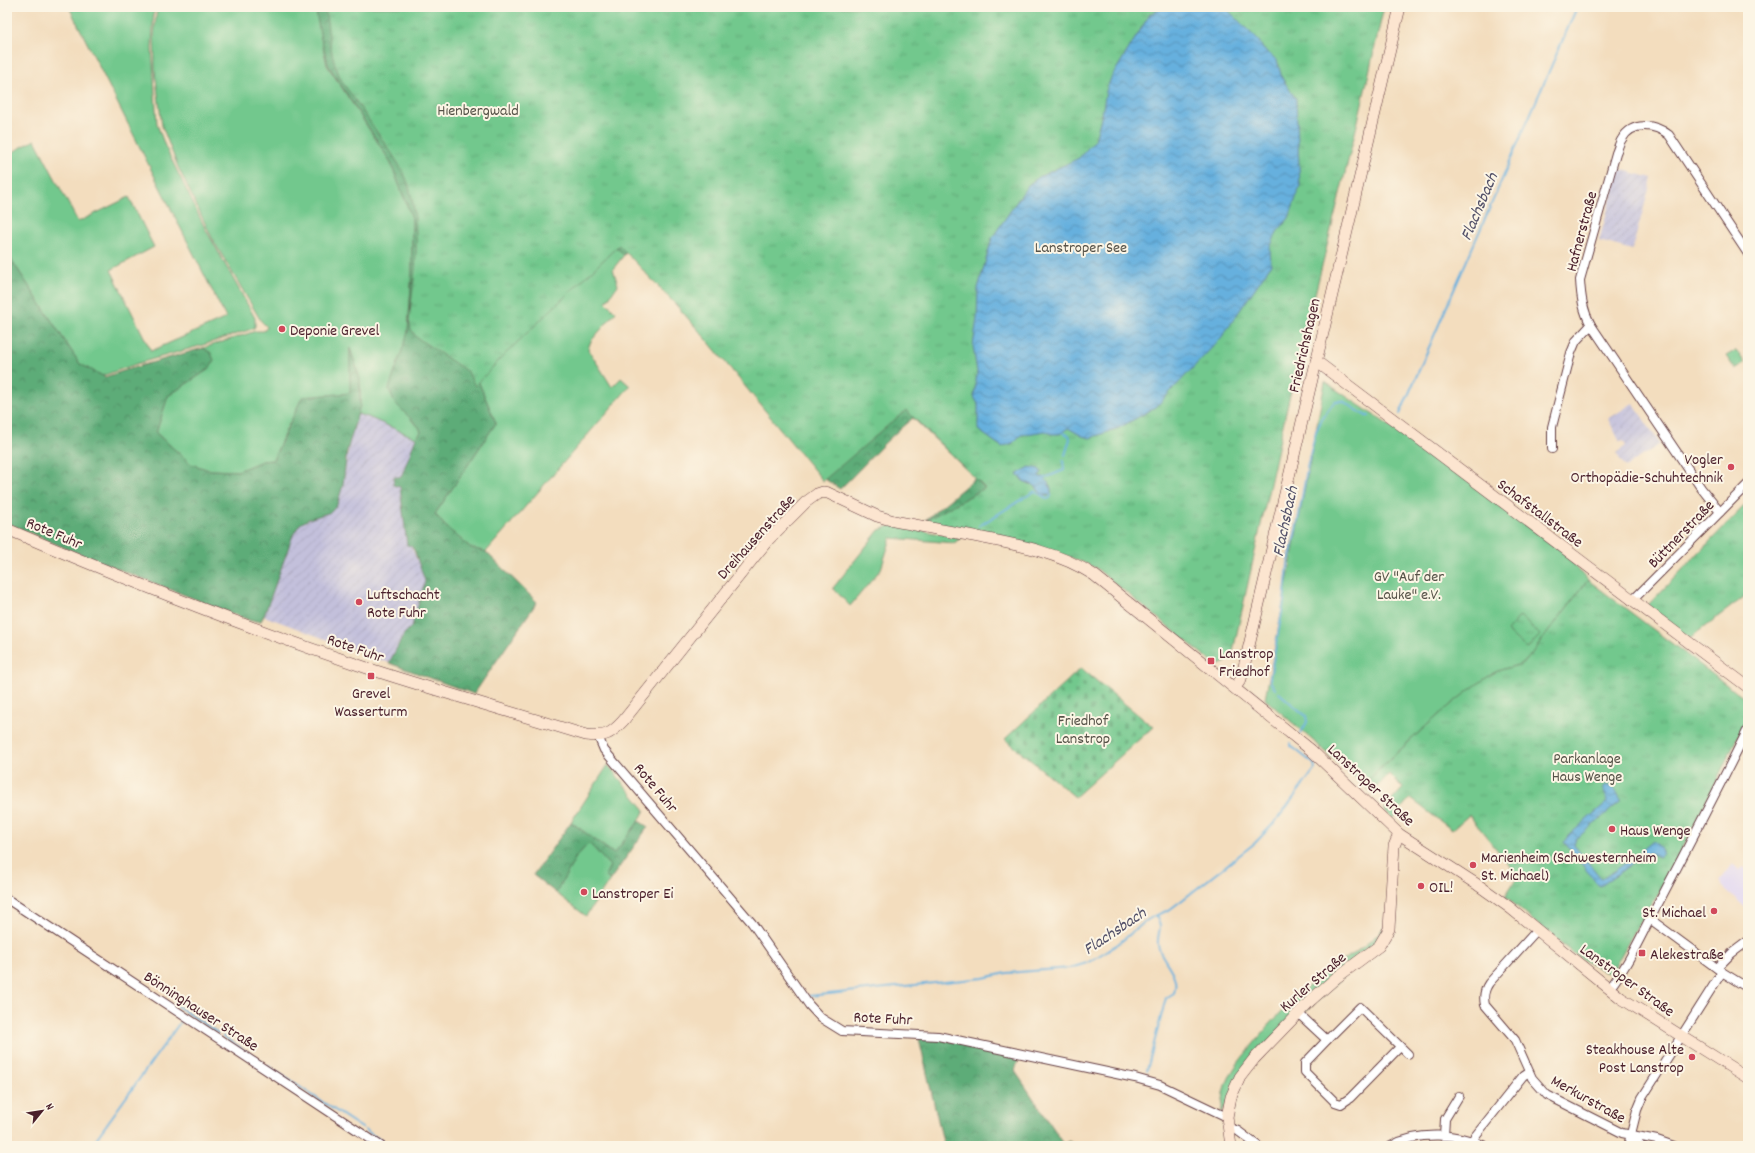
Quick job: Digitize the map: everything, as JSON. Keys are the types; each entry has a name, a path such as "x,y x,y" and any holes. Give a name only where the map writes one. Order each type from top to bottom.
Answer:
{"main road":[{"name":"Friedrichshagen","path":"1235,688 1241,679 1252,636 1400,7"},
{"name":"Schafstallstraße","path":"1316,361 1632,601 1748,687"},
{"name":"Dreihausenstraße","path":"598,736 610,733 620,725 768,540 806,502 823,492 894,522 1014,544 1074,564 1094,575 1141,612"},
{"name":"Rote Fuhr","path":"7,529 148,587 344,660 460,697 586,734 598,736"},
{"name":"Lanstroper Straße","path":"1141,612 1317,755 1400,834 1478,885 1538,930 1609,989 1748,1078"},
{"name":"Kurler Straße","path":"1231,1146 1227,1122 1231,1097 1240,1077 1254,1059 1298,1013 1336,978 1379,946 1389,929 1394,846 1400,834"}],"street":[{"name":"Hafnerstraße","path":"1720,512 1701,488 1586,316 1581,296 1580,280 1616,153 1622,138 1630,131 1649,125 1662,129 1669,135 1748,254"},
{"path":"1552,449 1552,427 1571,353 1576,341 1591,325"},
{"name":"Büttnerstraße","path":"1632,601 1682,553 1748,484"},
{"path":"1609,989 1618,977 1694,838 1748,729"},
{"name":"Rote Fuhr","path":"598,736 604,750 752,923 809,1005 826,1022 842,1031 938,1036 1135,1078 1160,1085 1227,1122 1258,1146"},
{"name":"Bönninghauser Straße","path":"7,899 381,1146"},
{"path":"1650,919 1720,970 1748,988"},
{"name":"Merkurstraße","path":"1538,930 1497,973 1486,988 1483,999 1489,1010 1515,1040 1532,1078 1547,1095 1611,1128 1631,1136 1657,1140 1674,1146"},
{"path":"1628,1146 1637,1110 1642,1098 1720,970 1732,953 1748,941"},
{"path":"1400,1047 1350,1098 1341,1104 1335,1102 1306,1072 1305,1063 1360,1008 1408,1054"},
{"path":"1298,1013 1327,1040"},
{"path":"1472,1140 1523,1076 1529,1072"},
{"path":"1444,1136 1445,1119 1459,1096"},
{"path":"1391,1146 1398,1142 1422,1136 1444,1136 1472,1140 1485,1146"},
{"path":"1631,1136 1641,1146"}],"shaded area":[{"path":"1619,169 1652,178 1632,250 1599,241"},
{"path":"1633,403 1660,444 1625,467 1616,453 1626,446 1623,441 1620,442 1608,419"},
{"path":"357,414 368,417 416,438 401,477 393,485 400,486 402,507 411,546 426,581 412,627 404,634 389,663 264,616 293,535 300,524 337,505 343,485 350,437"},
{"path":"1732,864 1740,870 1743,867 1748,870 1748,910 1722,886 1719,881"}],"green space":[{"path":"69,7 154,7 152,48 157,124 165,146 205,228 255,318 255,327 252,329 136,364 102,376 80,364 7,253 7,155 35,140 78,222 129,197 154,247 111,270 151,351 226,318"},
{"path":"157,7 316,7 327,65 390,161 412,218 412,271 408,332 412,421 419,427 421,432 416,438 368,417 357,414 360,398 360,381 350,349 351,393 289,423 273,460 262,461 238,471 209,470 191,464 156,433 168,396 209,369 211,353 203,348 256,331 264,331 267,327 261,321 213,240 178,167 162,126 155,71 154,35"},
{"name":"Hienbergwald","path":"315,7 794,7 635,244 624,255 564,196 473,369 496,423 435,514 445,526 471,548 486,552 537,602 474,694 389,663 404,634 412,626 425,581 414,550 411,546 407,545 400,487 393,485 394,477 401,477 416,438 421,432 419,427 394,402 389,389 408,332 412,271 412,218 390,161 328,65"},
{"name":"Lanstroper See","path":"325,7 1384,7 1358,121 1288,403 1233,651 1226,662 1217,666 1096,568 1065,555 923,522 985,488 906,410 823,481 707,340 619,245 504,355 475,386 468,372 416,337 411,329 409,320 415,268 416,234 415,217 408,183 396,160 343,83 335,65"},
{"path":"564,196 624,255 613,269 618,285 606,302 616,312 591,341 588,349 612,387 621,378 630,386 486,552 471,548 445,526 435,514 496,423 473,369"},
{"path":"7,253 80,364 105,377 203,348 211,353 214,360 209,369 168,396 156,433 191,464 209,470 238,471 262,461 273,460 302,397 350,393 350,348 360,379 360,406 347,451 343,485 337,505 331,512 309,519 300,524 293,535 261,621 251,621 67,549 7,523"},
{"path":"1736,350 1745,363 1735,369 1726,356"},
{"name":"GV \"Auf der Lauke\" e.V.","path":"1325,382 1486,491 1558,545 1588,580 1526,661 1500,670 1475,686 1426,726 1363,784 1265,699"},
{"path":"910,385 985,488 923,522 975,478 913,418 885,443 840,489 825,479 802,447"},
{"path":"1748,502 1748,594 1687,640 1644,609"},
{"path":"893,525 961,538 954,543 891,538 881,569 850,606 833,588 879,530"},
{"name":"Parkanlage Haus Wenge","path":"1588,580 1748,701 1748,715 1713,788 1665,883 1633,934 1612,972 1601,970 1573,953 1541,928 1505,896 1518,876 1469,815 1452,830 1410,798 1392,819 1384,809 1403,788 1389,774 1371,793 1364,784 1426,726 1475,686 1500,670 1526,661"},
{"path":"1520,616 1540,635 1527,649 1507,631"},
{"name":"Friedhof Lanstrop","path":"1081,668 1153,727 1075,797 1005,739"},
{"path":"608,765 645,810 639,821 614,854 571,822"},
{"path":"639,821 648,827 610,880 605,876 610,866 589,843 576,857 556,893 533,875 571,822 614,854"},
{"path":"589,842 610,866 605,876 610,880 586,916 556,893 576,857"},
{"path":"1384,927 1389,929 1363,959 1254,1059 1221,1114 1227,1082 1231,1073 1263,1032 1290,1003 1309,986 1372,940"},
{"path":"918,1035 1020,1054 1015,1071 1064,1144 1070,1141 1076,1146 944,1146"}],"water":[{"name":"Lanstroper See","path":"1166,7 1225,7 1259,41 1263,49 1277,60 1282,78 1296,99 1300,186 1289,218 1277,232 1270,248 1271,265 1221,338 1156,407 1119,428 1090,438 1082,436 1068,428 1060,434 1052,434 1045,431 1021,435 1013,443 1002,447 978,430 978,404 974,397 977,372 973,346 977,318 978,288 992,238 1028,185 1039,177 1079,158 1095,140 1106,91 1111,78 1150,14"},
{"path":"1030,467 1039,469 1042,473 1039,475 1040,477 1044,477 1051,487 1051,495 1043,496 1035,486 1023,481 1017,474"},
{"path":"1605,785 1616,791 1620,802 1576,839 1574,845 1601,878 1606,877 1631,859 1634,862 1601,886 1598,885 1564,842 1568,836 1607,802 1602,788"},
{"path":"1653,841 1660,847 1663,854 1658,857 1649,853 1641,856 1640,852"}],"waterway":[{"name":"Flachsbach","path":"1400,414 1577,7"},
{"name":"Flachsbach","path":"1275,689 1270,681 1270,677 1284,601 1288,565 1308,463 1316,431 1323,417 1335,401 1343,401 1366,416 1369,416"},
{"path":"1063,433 1069,435 1070,439 1065,455"},
{"path":"1045,478 1064,470 1063,461"},
{"path":"979,526 1035,491 1047,499 1050,498 1051,495"},
{"name":"Flachsbach","path":"1279,693 1306,716 1307,722 1300,734"},
{"name":"Flachsbach","path":"809,996 983,978 1007,973 1070,968 1087,963 1118,944 1146,921 1169,910 1181,901 1255,843 1276,821 1315,769 1314,764 1291,746 1291,744"},
{"path":"1147,1070 1166,998 1174,993 1175,987 1175,981 1171,970 1158,946 1160,924 1156,915"},
{"path":"174,1004 218,1033"},
{"path":"91,1146 181,1021"},
{"path":"223,1036 262,1062"},
{"path":"268,1066 362,1128"},
{"path":"365,1130 389,1146"}],"place":[{"name":"Deponie Grevel","path":"282,329"},
{"name":"Vogler Orthopädie-Schuhtechnik","path":"1731,467"},
{"name":"Luftschacht Rote Fuhr","path":"359,602"},
{"name":"Lanstrop Friedhof","path":"1211,661"},
{"name":"Grevel Wasserturm","path":"371,676"},
{"name":"Haus Wenge","path":"1612,829"},
{"name":"Marienheim (Schwesternheim St. Michael)","path":"1473,865"},
{"name":"OIL!","path":"1421,886"},
{"name":"Lanstroper Ei","path":"584,892"},
{"name":"St. Michael","path":"1714,911"},
{"name":"Alekestraße","path":"1642,953"},
{"name":"Steakhouse Alte Post Lanstrop","path":"1692,1057"}]}
